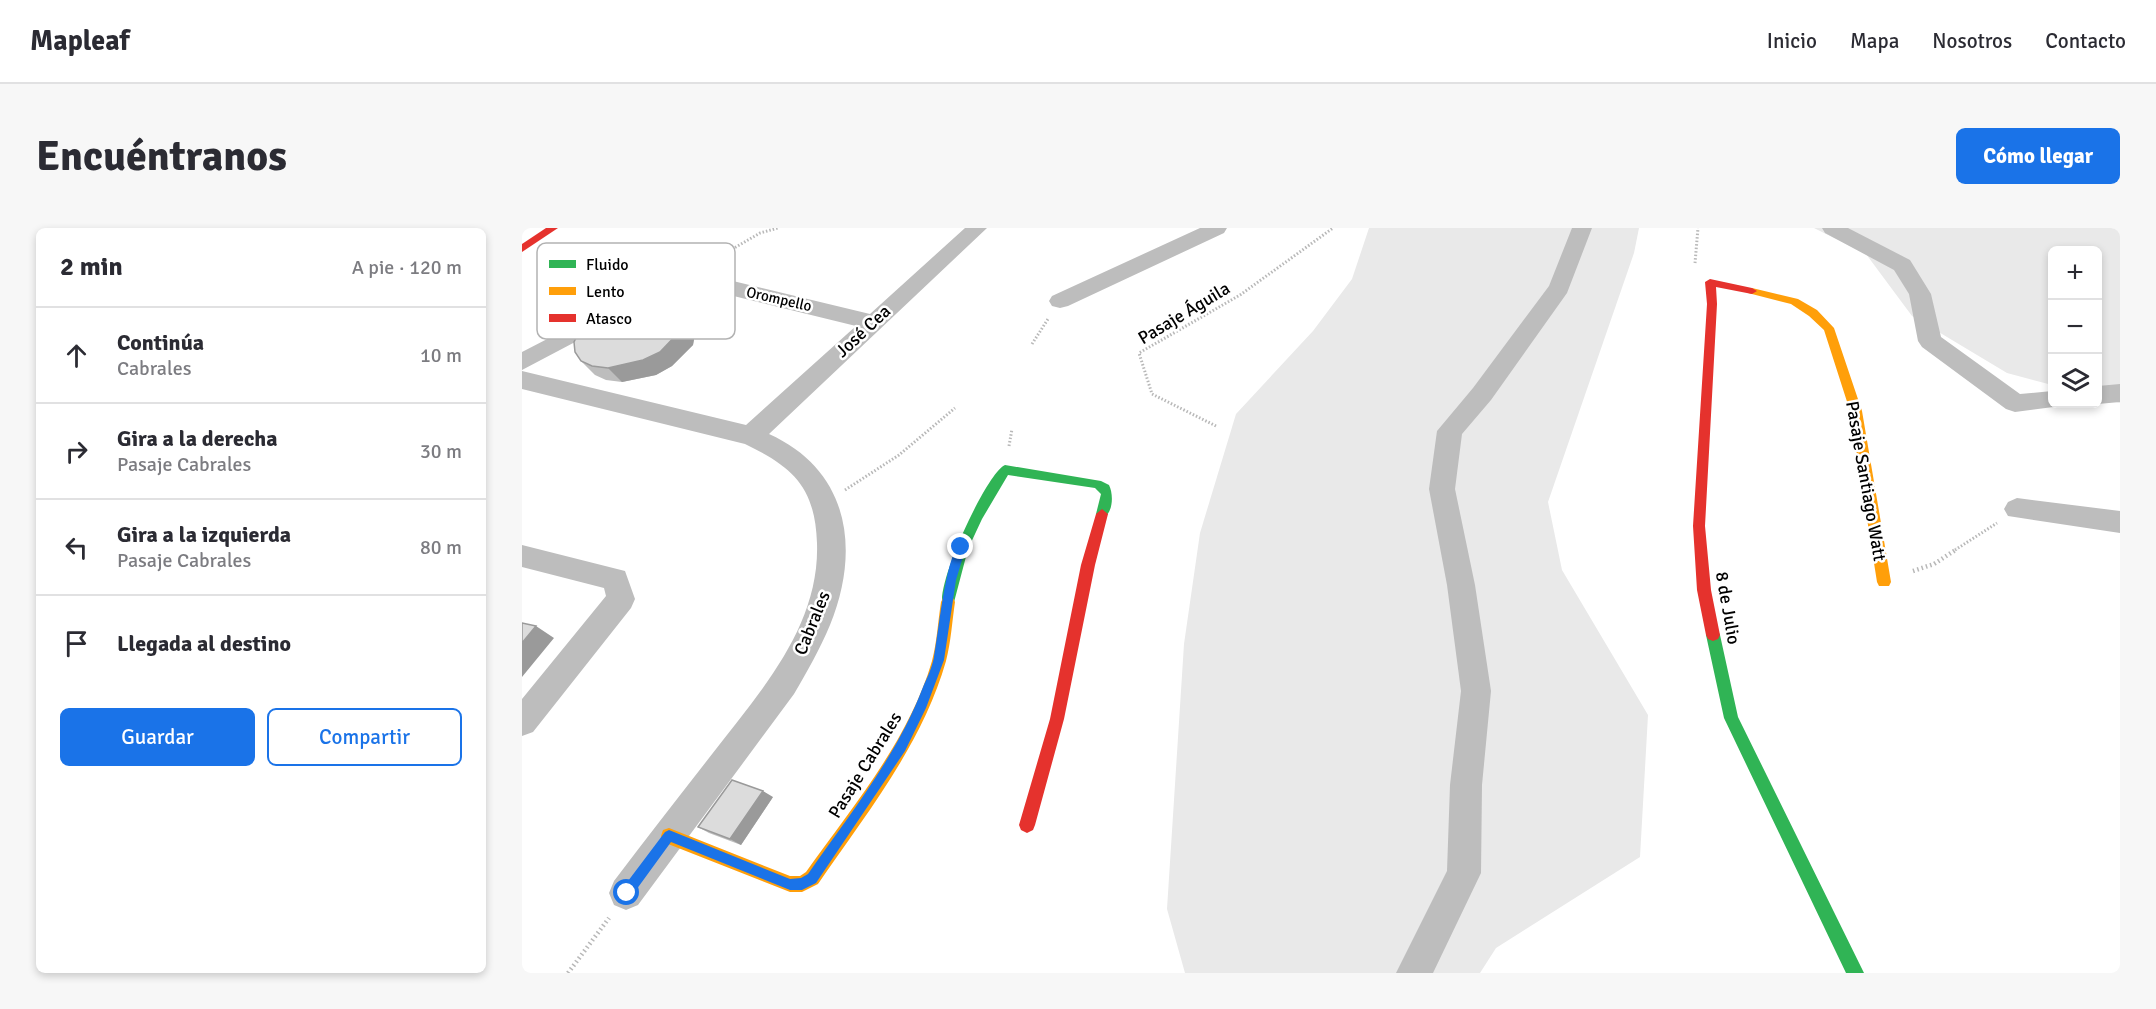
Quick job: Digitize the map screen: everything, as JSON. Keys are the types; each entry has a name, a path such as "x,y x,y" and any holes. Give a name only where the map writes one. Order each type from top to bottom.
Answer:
{"street":[{"path":"529,241 553,228"},
{"name":"José Cea","path":"751,436 872,322 977,228"},
{"path":"1060,301 1217,228"},
{"path":"1414,973 1464,873 1466,785 1476,691 1461,585 1442,489 1450,431 1482,394 1559,288 1582,228"},
{"path":"1832,228 1902,265 1920,294 1930,341 2015,403 2048,400"},
{"name":"Pasaje Santiago Watt","path":"1710,282 1794,302 1813,313 1829,328 1856,411 1884,582"},
{"name":"8 de Julio","path":"1710,282 1712,304 1700,526 1704,590 1715,643 1731,718 1855,973"},
{"name":"Orompello","path":"735,289 872,322"},
{"path":"522,362 566,339"},
{"name":"Cabrales","path":"522,380 751,436 784,452 805,469 826,500 833,548 828,589 810,639 783,685 627,893"},
{"path":"2102,395 2120,393"},
{"name":"Pasaje Cabrales","path":"669,836 790,884 802,884 812,879 901,747 921,708 939,660 951,580 961,547 979,510 1005,470 1097,484 1105,488 1107,494 1088,565 1057,719 1027,825"},
{"path":"2017,509 2120,522"},
{"path":"522,556 615,579 621,599 522,722"}],"path":[{"path":"735,247 760,233 778,228"},
{"name":"Pasaje Águila","path":"1216,426 1152,394 1139,353 1240,295 1333,228"},
{"path":"1698,228 1694,270 1710,282"},
{"path":"1032,344 1060,301"},
{"path":"826,500 851,487 899,455 955,408"},
{"name":"Pasaje Santiago Watt","path":"1884,582 1934,564 2017,509"},
{"path":"568,973 627,893"}],"shaded area":[{"path":"1369,228 1639,228 1634,253 1548,502 1562,570 1648,715 1640,857 1496,948 1480,973 1185,973 1167,909 1184,644 1200,533 1236,414 1313,331 1352,279"},
{"path":"1814,228 2120,228 2120,403 2102,398 2102,246 2048,246 2048,384 2007,373 1912,316 1866,254"}],"building":[{"path":"576,339 672,339 660,352 643,360 608,368 592,366 581,361 575,352"},
{"path":"522,623 536,626 522,643"},
{"path":"732,780 763,791 730,839 698,827"}],"traffic: fast":[{"path":"948,602 951,583 962,549 986,501 1005,470 1097,484 1105,488 1107,494 1102,514"},
{"path":"1713,635 1731,718 1855,973"}],"traffic: slow":[{"path":"1752,291 1794,301 1813,313 1829,328 1856,411 1884,582"},
{"path":"669,836 790,884 802,884 812,878 867,801 916,719 939,661 948,602"}],"traffic: jam":[{"path":"522,249 553,228"},
{"path":"1713,635 1704,590 1699,526 1712,304 1710,282 1752,291"},
{"path":"1027,825 1057,719 1088,565 1102,514"}],"route":[{"path":"627,893 669,836 790,884 802,884 812,879 825,863 901,747 921,708 939,660 951,580 961,547"}]}
